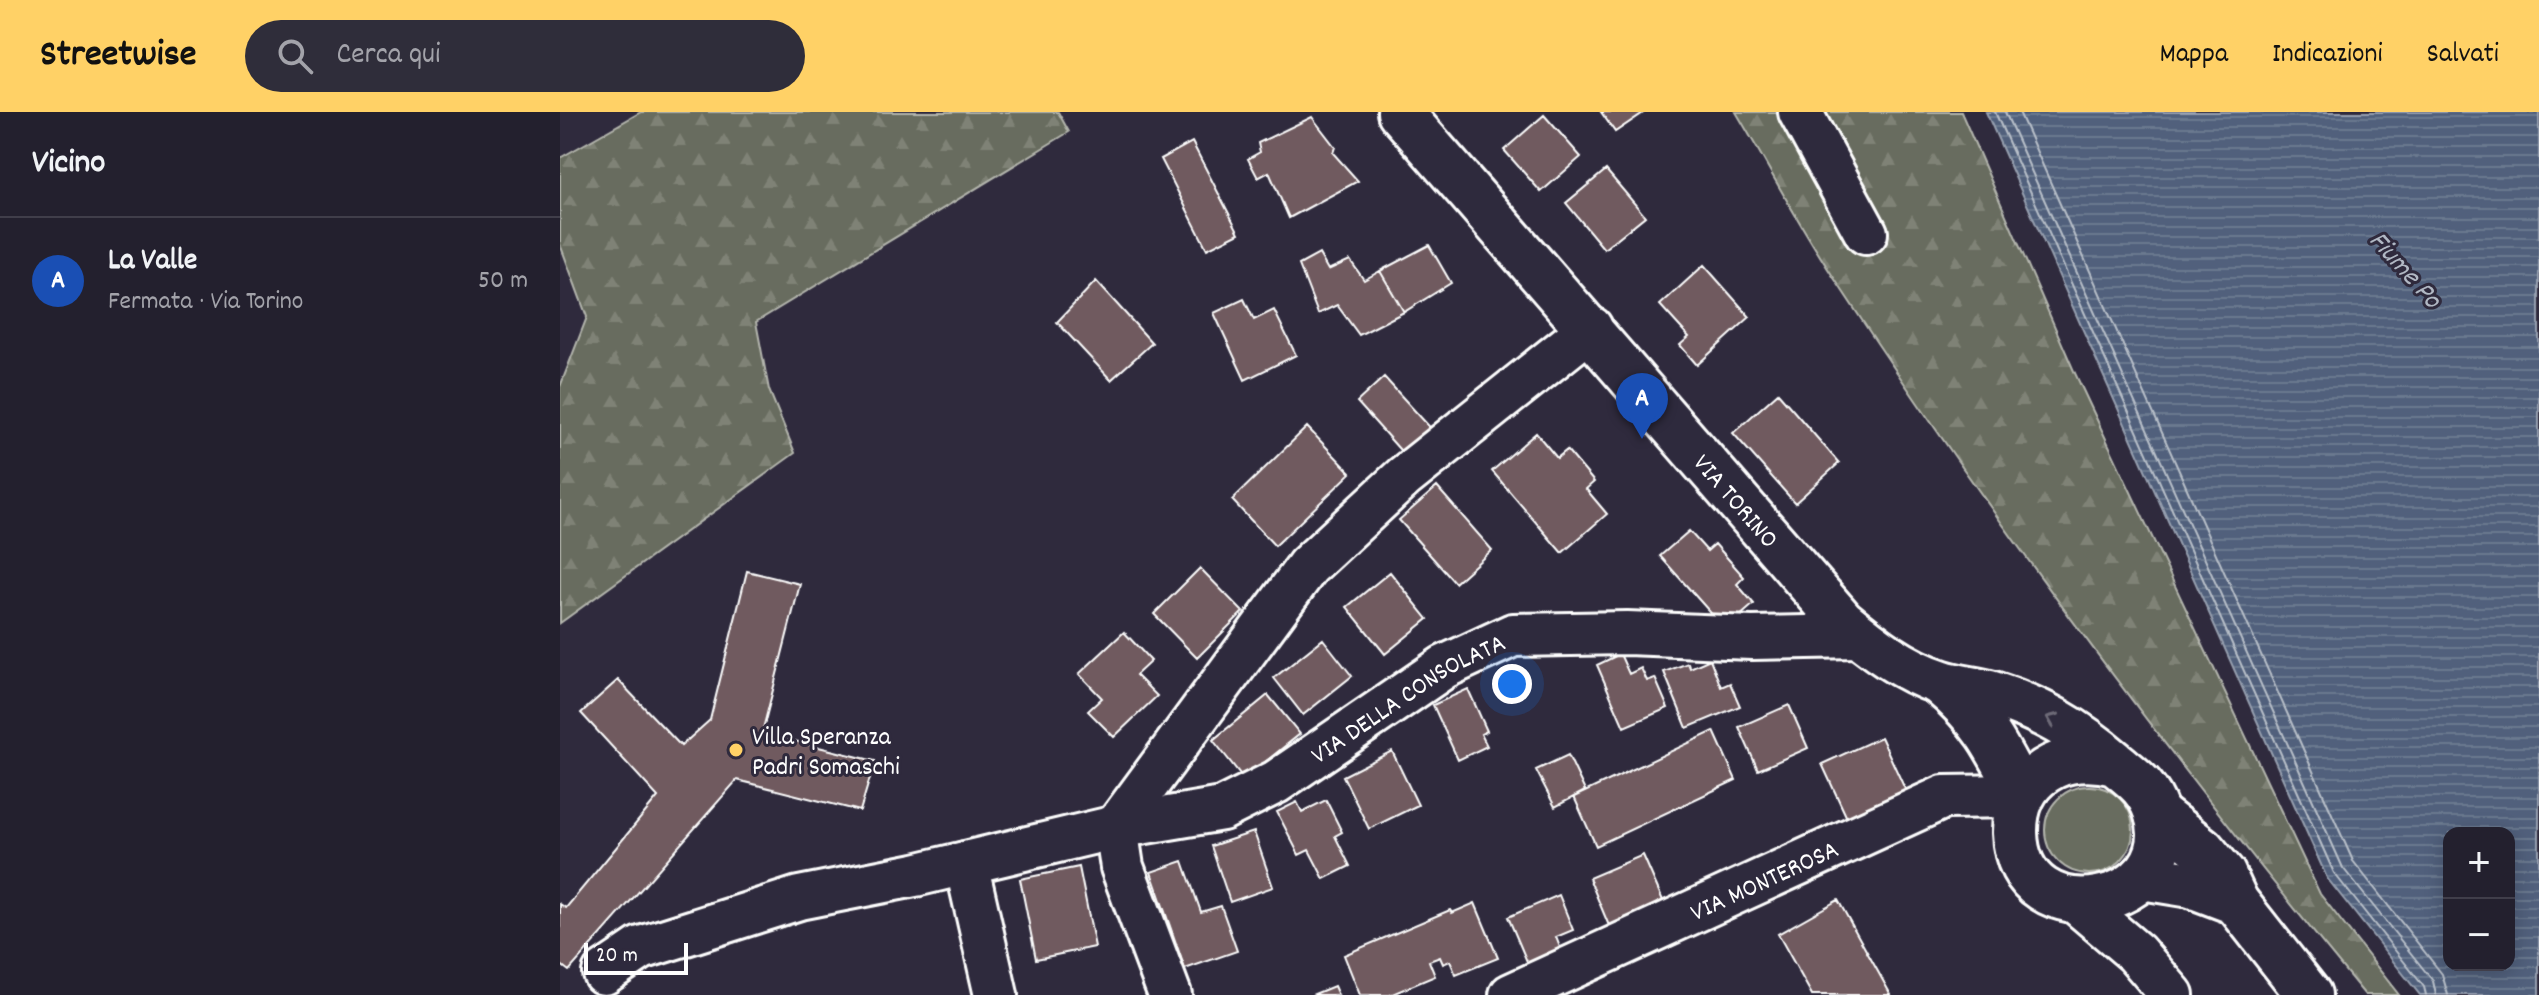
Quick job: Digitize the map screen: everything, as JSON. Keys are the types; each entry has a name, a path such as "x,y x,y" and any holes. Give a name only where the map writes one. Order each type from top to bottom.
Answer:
{"main road":[{"name":"VIA TORINO","path":"1400,112 1591,328 1842,621 1894,661 1939,682 1994,695 2068,726 2133,774 2148,791 2157,814"},
{"name":"VIA TORINO","path":"1939,682 1973,711 1992,736 2022,796"},
{"path":"2115,763 2095,758 2072,758 2052,766 2037,777 2022,796 2015,818 2016,846 2025,868 2055,896 2076,902 2106,900 2134,883 2152,860 2158,838 2157,814"},
{"path":"2157,814 2202,849 2223,874 2236,902 2309,995"},
{"path":"2134,883 2191,885 2236,902"}],"street":[{"path":"1800,112 1866,233"},
{"path":"1170,995 1122,867 1116,827 1308,566 1404,477 1591,328"},
{"name":"VIA DELLA CONSOLATA","path":"604,973 641,948 799,898 1116,827 1222,809 1276,782 1444,667 1513,635 1859,636"},
{"name":"VIA MONTEROSA","path":"1511,995 1896,833 1944,797 2022,796"},
{"path":"966,863 983,991"},
{"path":"2134,883 2136,953"},
{"path":"2076,902 2136,953 2172,995"}],"green space":[{"path":"641,112 1058,112 1069,132 756,322 769,390 795,453 560,623 560,387 587,317 560,244 560,158"},
{"path":"1736,112 1961,112 2074,371 2320,894 2399,995 2365,995 2226,823 2092,647 1899,376 1798,220"},
{"path":"2089,786 2114,793 2126,805 2133,830 2126,855 2114,867 2089,874 2064,867 2052,855 2045,830 2052,805 2064,793"}],"water":[{"name":"Fiume Po","path":"1986,112 2539,112 2539,995 2420,995 2327,878"}],"building":[{"path":"1601,112 1642,112 1643,113 1615,132"},
{"path":"1544,115 1581,157 1541,192 1504,150"},
{"path":"1312,117 1335,147 1333,153 1358,181 1289,218 1269,172 1258,178 1248,159 1260,152 1258,143"},
{"path":"1192,142 1239,233 1207,249 1161,159"},
{"path":"1606,170 1645,216 1604,249 1566,203"},
{"path":"1429,245 1451,283 1404,312 1380,271"},
{"path":"1319,254 1328,270 1350,260 1364,280 1380,271 1404,312 1359,335 1337,305 1318,314 1299,265"},
{"path":"1704,265 1750,317 1697,365 1680,345 1689,337 1660,305"},
{"path":"1096,281 1152,343 1111,380 1057,322"},
{"path":"1244,299 1254,320 1274,310 1296,355 1245,380 1214,313"},
{"path":"1384,377 1436,434 1408,459 1357,402"},
{"path":"1778,393 1839,463 1795,503 1733,433"},
{"path":"1307,427 1351,473 1275,546 1232,500"},
{"path":"1536,433 1557,458 1567,450 1594,482 1586,489 1607,514 1562,553 1492,471"},
{"path":"1437,487 1492,550 1455,583 1399,520"},
{"path":"1689,531 1707,551 1715,544 1744,577 1737,584 1754,604 1725,629 1660,556"},
{"path":"1200,568 1243,612 1197,658 1154,614"},
{"path":"747,571 800,584 762,733 875,761 860,811 737,780 569,971 560,964 560,904 566,908 658,797 581,713 618,680 681,746 710,720"},
{"path":"1390,572 1428,619 1385,654 1347,607"},
{"path":"1124,632 1151,661 1136,675 1157,696 1114,737 1088,711 1102,698 1079,674"},
{"path":"1323,639 1352,676 1303,715 1274,678"},
{"path":"1620,654 1629,674 1641,668 1647,681 1655,678 1668,708 1624,727 1597,665"},
{"path":"1710,659 1721,687 1730,683 1740,706 1687,728 1664,672 1688,663 1690,668"},
{"path":"1468,689 1487,731 1481,734 1487,746 1458,760 1433,705"},
{"path":"1268,695 1300,734 1244,779 1213,740"},
{"path":"1789,705 1808,748 1758,770 1739,727"},
{"path":"1714,731 1736,780 1596,846 1574,797"},
{"path":"1881,737 1911,802 1852,829 1822,764"},
{"path":"1392,751 1418,805 1369,829 1343,776"},
{"path":"1568,755 1585,791 1555,807 1536,770"},
{"path":"1326,800 1342,832 1335,836 1350,866 1324,879 1309,850 1299,855 1277,812 1297,802 1302,812"},
{"path":"1254,832 1273,887 1230,902 1211,846"},
{"path":"1643,855 1664,903 1609,926 1589,878"},
{"path":"1183,861 1201,912 1221,906 1237,951 1185,969 1151,872"},
{"path":"1079,867 1095,947 1036,959 1020,879"},
{"path":"1559,895 1573,930 1556,937 1561,950 1528,964 1508,917"},
{"path":"1838,900 1891,995 1812,995 1778,934"},
{"path":"1475,903 1498,958 1456,975 1450,961 1443,964 1440,957 1429,961 1435,976 1390,995 1360,995 1344,955 1450,910 1452,913"},
{"path":"1334,986 1338,995 1312,995"}],"place":[{"name":"La Valle","path":"1642,439"},
{"name":"Villa Speranza Padri Somaschi","path":"736,750"}]}
